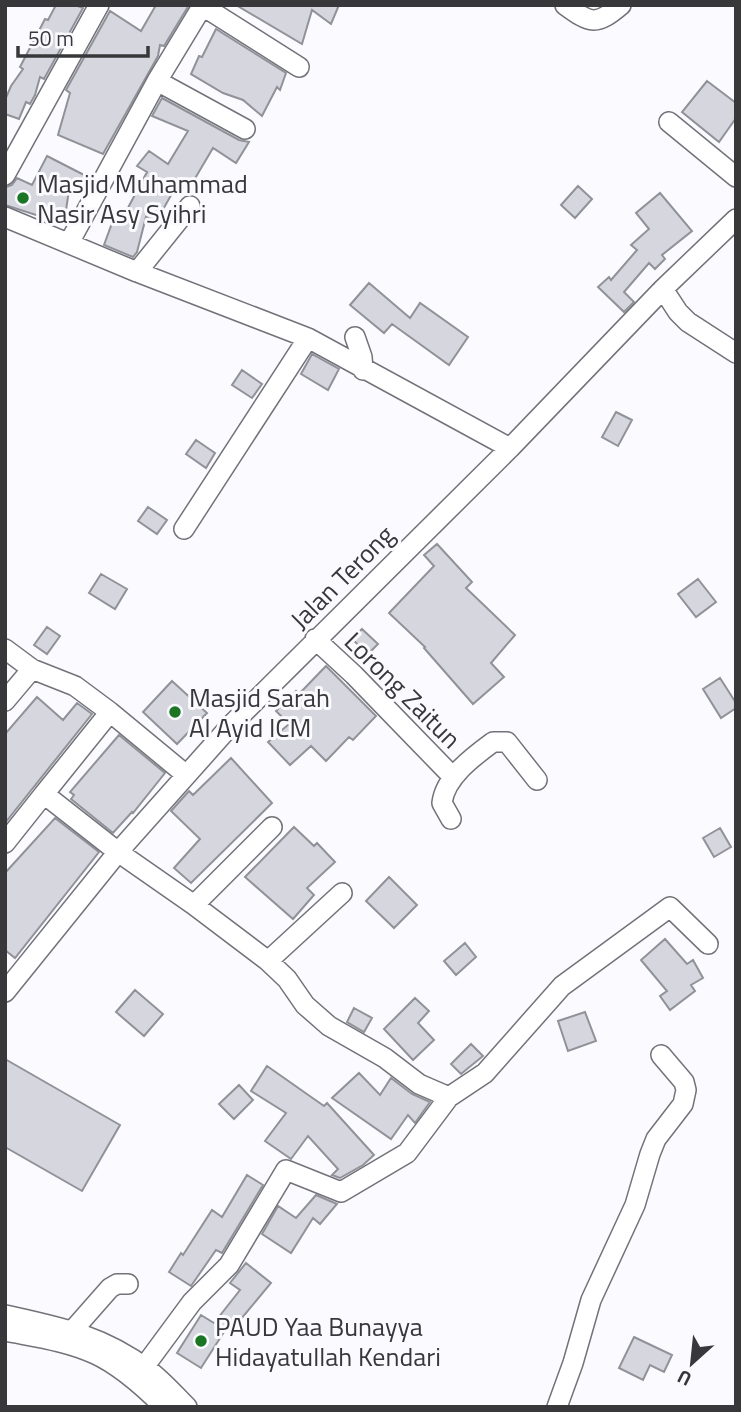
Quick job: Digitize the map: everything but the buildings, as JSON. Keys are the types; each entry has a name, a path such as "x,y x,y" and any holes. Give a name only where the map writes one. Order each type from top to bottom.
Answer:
{"street":[{"path":"5,175 99,5"},
{"path":"69,243 157,81 202,5 299,67"},
{"path":"565,5 590,20 602,19 621,5"},
{"path":"157,81 245,129"},
{"path":"669,122 736,177"},
{"path":"137,272 190,206"},
{"path":"5,217 307,338 510,448"},
{"name":"Jalan Terong","path":"5,992 118,852 232,723 510,448 663,289 736,219"},
{"path":"663,289 688,322 736,353"},
{"path":"355,337 362,356 363,370"},
{"path":"184,529 307,338"},
{"name":"Lorong Zaitun","path":"316,639 453,777"},
{"path":"5,649 32,669 75,686 95,698 185,774"},
{"path":"5,701 32,669"},
{"path":"5,844 110,712"},
{"path":"451,819 442,803 445,791 453,777 490,744 507,742 537,780"},
{"path":"44,794 118,852 268,961 287,979 305,1005 329,1026 385,1058 419,1084 449,1097"},
{"path":"194,905 272,827"},
{"path":"268,961 342,893"},
{"path":"144,1367 192,1302 229,1265 286,1170 341,1192 407,1153 449,1097 485,1073 562,986 670,906 708,944"},
{"path":"557,1407 591,1300 635,1205 656,1139 683,1104 686,1090 684,1082 661,1055"},
{"path":"73,1330 110,1288 117,1284 128,1284"},
{"path":"5,1315 73,1330 118,1349 144,1367 187,1407"},
{"path":"5,1331 68,1344 96,1355 137,1382 164,1407"}],"place":[{"name":"Masjid Muhammad Nasir Asy Syihri","path":"23,198"},
{"name":"Masjid Sarah Al Ayid ICM","path":"175,712"},
{"name":"PAUD Yaa Bunayya Hidayatullah Kendari","path":"201,1341"}]}
